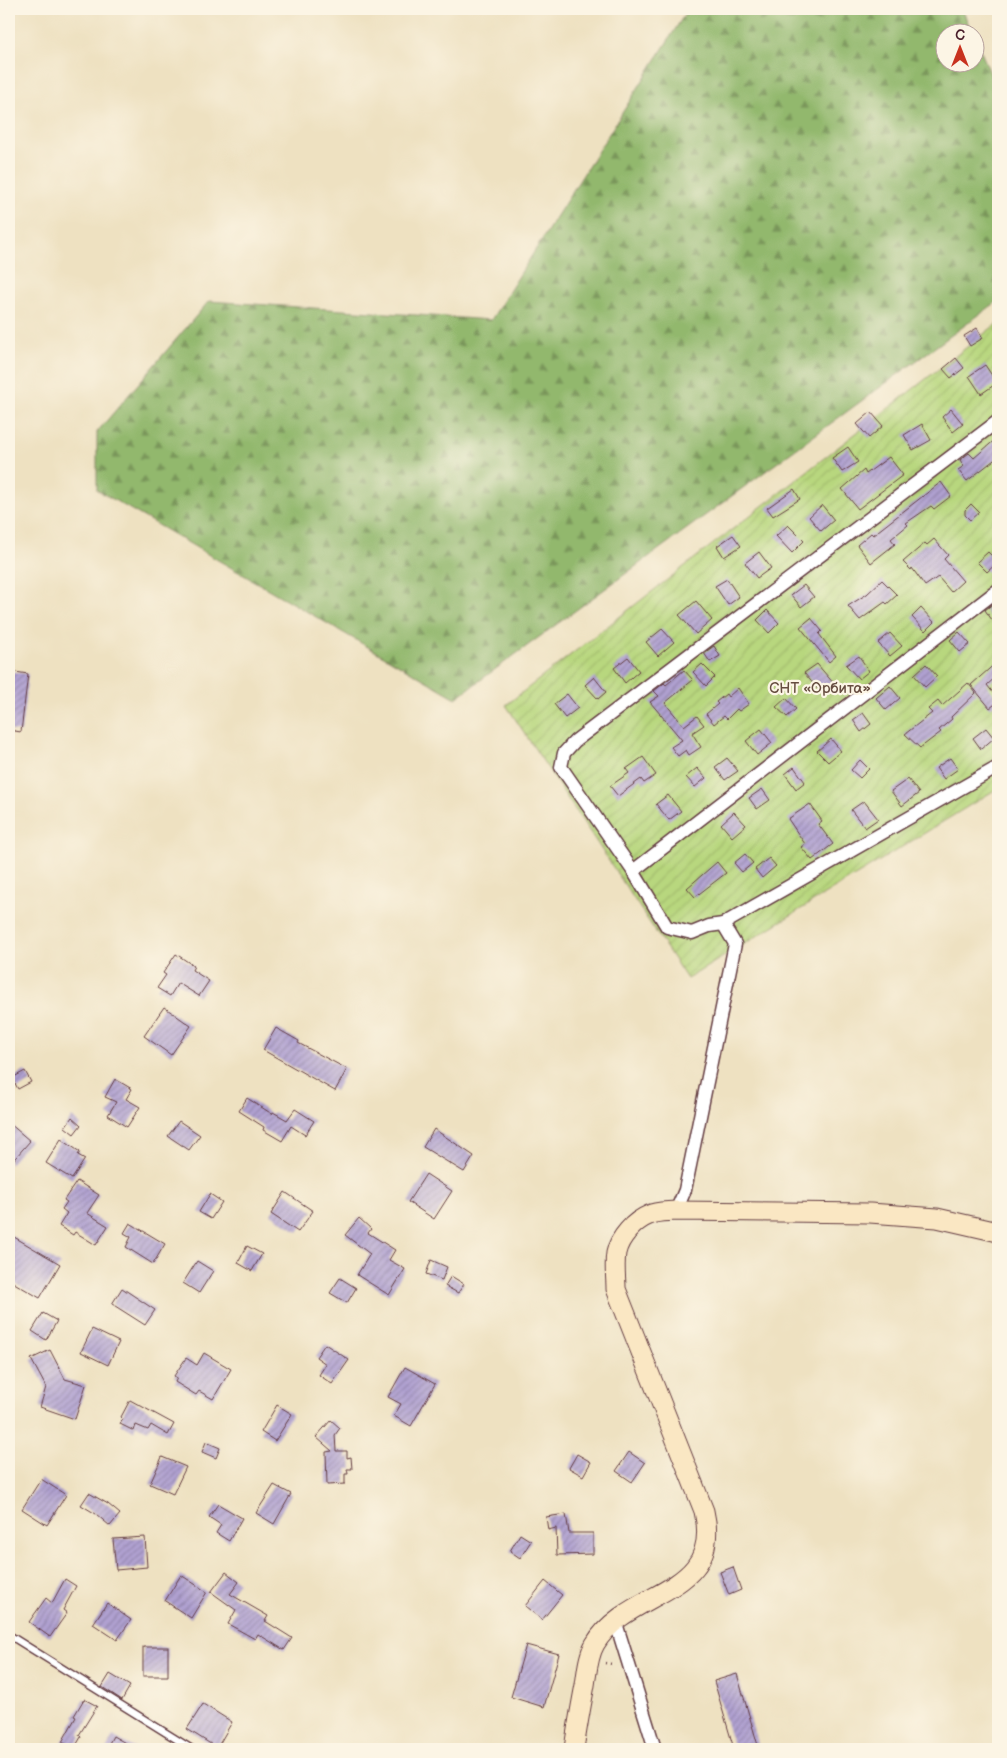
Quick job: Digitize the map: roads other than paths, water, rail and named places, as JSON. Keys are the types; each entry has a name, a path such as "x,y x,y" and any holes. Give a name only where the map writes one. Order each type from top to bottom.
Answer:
{"street":[{"path":"998,421 574,741 564,753 561,767 633,871 667,927 692,933 709,926 723,924 998,767"},
{"path":"633,871 998,590"},
{"path":"676,1211 685,1190 735,944 723,924"},
{"path":"574,1749 589,1662 594,1646 615,1620 681,1582 692,1573 699,1564 706,1543 707,1522 704,1511 616,1289 617,1251 626,1233 648,1215 676,1211 870,1213 937,1218 998,1232"},
{"path":"615,1620 655,1749"}],"lane":[{"path":"9,1635 192,1749"}],"park label":[{"name":"СНТ «Орбита»","path":"820,688"}]}
